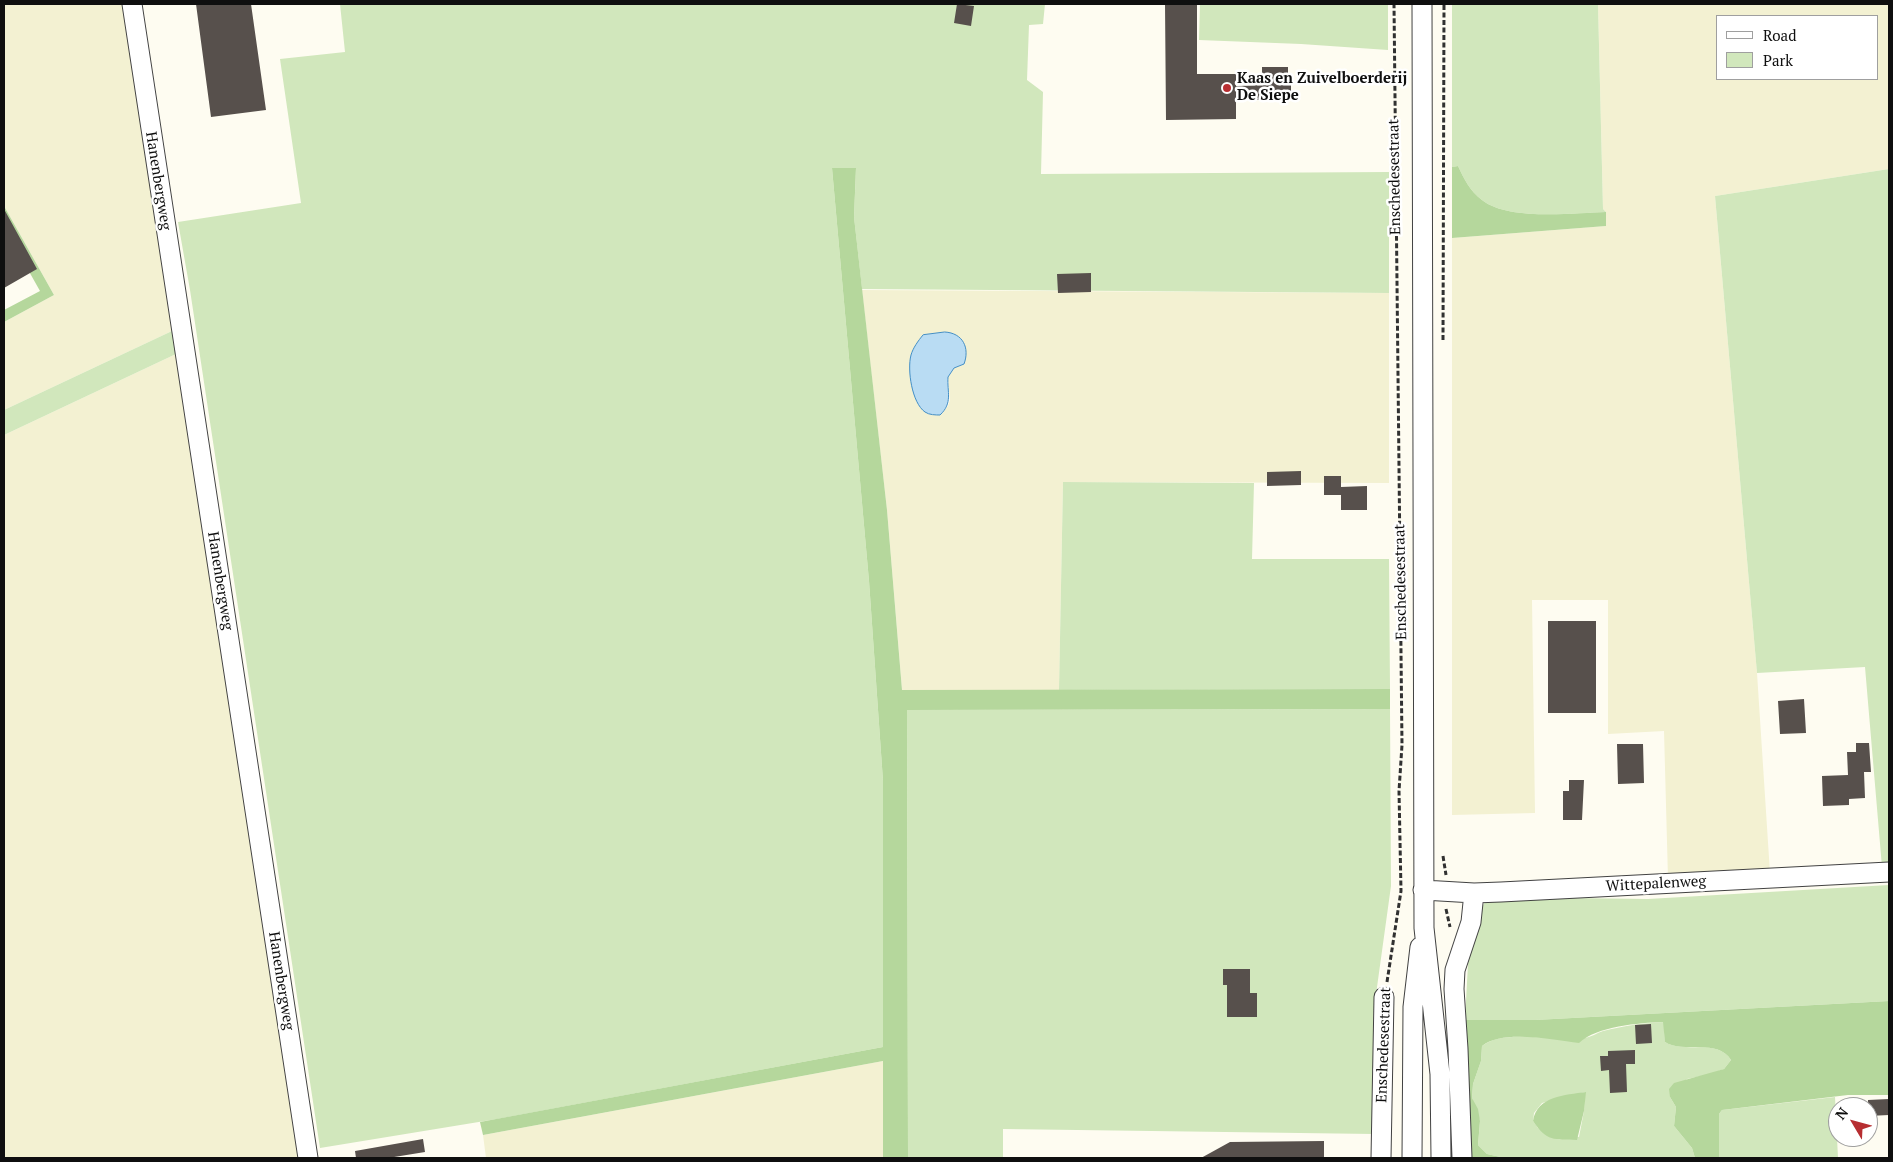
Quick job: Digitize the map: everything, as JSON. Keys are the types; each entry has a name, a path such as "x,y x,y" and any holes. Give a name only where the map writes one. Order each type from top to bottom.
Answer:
{"street":[{"name":"Hanenbergweg","path":"132,4 308,1158"},
{"name":"Enschedesestraat","path":"1422,4 1424,928 1440,1074 1441,1158"},
{"name":"Wittepalenweg","path":"1424,890 1474,893 1889,872"},
{"path":"1462,1158 1454,989 1455,970 1471,922 1474,893"},
{"name":"Enschedesestraat","path":"1412,1158 1413,1007 1417,956 1424,928"},
{"name":"Enschedesestraat","path":"1381,1158 1384,996"}],"path":[{"name":"Enschedesestraat","path":"1384,996 1396,928 1400,891 1398,791 1402,745 1394,4"}],"shaded area":[{"path":"4,4 124,4 172,331 4,410 4,322 54,295 4,206"},
{"path":"1598,4 1889,4 1889,169 1715,196 1757,673 1770,873 1668,879 1664,731 1608,734 1608,600 1532,600 1535,813 1452,815 1452,238 1606,226 1606,212 1603,209"},
{"path":"862,290 1389,293 1389,483 1063,482 1059,690 902,690 887,510","holes":["930,334 941,334 964,364 954,368 948,377 950,400 948,406 940,415"]},
{"path":"176,354 300,1158 4,1158 4,435"},
{"path":"883,1061 883,1158 486,1158 483,1135"}],"green space":[{"path":"340,4 1045,4 1043,24 1029,25 1027,80 1043,92 1041,174 1389,172 1389,293 862,289 854,217 856,169 832,168 869,581 883,781 883,1047 497,1119 320,1148 190,290 178,222 301,203 280,59 345,52"},
{"path":"1200,4 1388,4 1388,50 1199,40"},
{"path":"1452,4 1598,4 1603,209 1606,212 1541,214 1508,211 1493,207 1482,200 1471,189 1458,166 1452,167"},
{"path":"1458,166 1474,193 1493,207 1508,211 1541,214 1606,212 1606,226 1452,238 1452,167"},
{"path":"832,168 856,168 854,217 887,510 902,690 1390,689 1390,709 907,710 908,1158 883,1158 883,1061 483,1135 480,1122 883,1047 883,781 869,581"},
{"path":"1889,169 1889,867 1882,867 1865,667 1757,673 1715,196"},
{"path":"4,206 54,295 4,322 4,310 40,291 4,227"},
{"path":"172,331 176,354 4,435 4,410"},
{"path":"1063,482 1254,483 1252,559 1389,559 1390,689 1059,690"},
{"path":"1390,709 1391,886 1373,1016 1374,1134 1003,1129 1003,1158 908,1158 907,710"},
{"path":"1889,885 1889,1001 1535,1020 1465,1020 1469,945 1481,909 1488,897 1648,899"},
{"path":"1889,1001 1889,1095 1848,1095 1722,1110 1719,1114 1719,1158 1695,1158 1692,1148 1674,1126 1676,1107 1670,1097 1669,1089 1674,1083 1724,1069 1731,1060 1725,1053 1709,1048 1681,1047 1665,1042 1663,1022 1607,1029 1587,1037 1579,1043 1529,1037 1502,1038 1482,1046 1481,1061 1473,1084 1472,1098 1478,1109 1480,1121 1478,1145 1487,1154 1505,1158 1470,1158 1465,1020 1535,1020"},
{"path":"1664,1022 1665,1042 1682,1047 1718,1050 1725,1053 1731,1060 1724,1069 1687,1079 1670,1097 1676,1107 1674,1126 1692,1148 1695,1158 1505,1158 1487,1154 1478,1145 1480,1121 1472,1098 1473,1084 1481,1061 1482,1046 1504,1038 1585,1038 1610,1029","holes":["1585,1092 1584,1111 1579,1137 1538,1128 1533,1121 1534,1113 1542,1103"]},
{"path":"1586,1092 1584,1111 1577,1140 1562,1140 1547,1136 1533,1121 1540,1106 1553,1098"},
{"path":"1828,1098 1828,1147 1837,1147 1838,1158 1719,1158 1719,1114 1722,1110"}],"water":[{"path":"945,332 961,338 964,342 966,358 964,364 954,368 948,377 947,406 940,415 932,415 921,408 914,394 910,377 910,361 913,350 923,335"}],"building":[{"path":"196,4 251,4 266,110 211,117"},
{"path":"957,4 974,6 971,26 954,23"},
{"path":"1165,4 1197,4 1197,74 1236,74 1236,86 1262,85 1262,67 1288,67 1288,83 1291,83 1291,100 1236,100 1236,119 1166,120"},
{"path":"4,209 37,269 4,288"},
{"path":"1091,273 1091,292 1058,293 1057,274"},
{"path":"1301,471 1301,485 1267,486 1267,472"},
{"path":"1324,476 1341,476 1341,487 1367,486 1367,510 1341,510 1341,495 1324,495"},
{"path":"1548,621 1596,621 1596,713 1548,713"},
{"path":"1804,699 1806,733 1780,734 1778,701"},
{"path":"1856,743 1869,743 1871,772 1864,772 1865,798 1849,799 1849,805 1823,806 1822,776 1848,775 1847,752 1856,752"},
{"path":"1617,744 1643,744 1644,783 1618,784"},
{"path":"1569,780 1584,780 1582,820 1563,820 1563,791 1569,791"},
{"path":"1223,969 1250,969 1250,993 1257,993 1257,1017 1227,1017 1227,985 1223,985"},
{"path":"1651,1024 1652,1043 1636,1044 1635,1025"},
{"path":"1635,1050 1635,1064 1626,1064 1627,1092 1610,1093 1609,1070 1601,1071 1600,1056 1608,1056 1608,1051"},
{"path":"1889,1099 1889,1115 1878,1116 1878,1100"},
{"path":"423,1139 425,1152 388,1158 356,1158 355,1151"},
{"path":"1324,1141 1324,1158 1201,1158 1230,1142"}],"place":[{"name":"Kaas en Zuivelboerderij De Siepe","path":"1227,88"}]}
